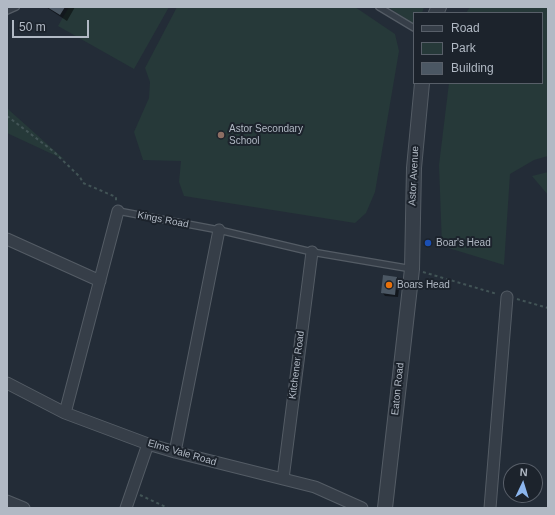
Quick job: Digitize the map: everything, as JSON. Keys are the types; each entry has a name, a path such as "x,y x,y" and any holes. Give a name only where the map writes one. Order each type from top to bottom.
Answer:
{"street":[{"name":"Astor Avenue","path":"412,269 414,168 422,84"},
{"name":"Kings Road","path":"65,413 118,212"},
{"path":"175,452 218,230"},
{"path":"7,239 100,281"},
{"name":"Kitchener Road","path":"283,479 312,252"},
{"name":"Eaton Road","path":"385,508 412,269"},
{"path":"490,508 507,297"},
{"name":"Elms Vale Road","path":"7,383 65,413 148,444 315,487 362,508"},
{"path":"126,508 148,444"},
{"path":"7,501 24,508"}],"lane":[{"path":"7,11 16,7"},
{"path":"379,7 413,27"},
{"name":"Kings Road","path":"118,212 218,230 312,252 412,269"}],"path":[{"path":"7,116 53,151 80,177 83,183 116,196"},
{"path":"412,269 548,308"},
{"path":"132,491 168,508"}],"green space":[{"path":"69,7 169,7 134,69 58,26"},
{"path":"177,7 355,7 395,34 399,51 375,192 366,213 355,223 184,196 179,182 181,161 143,160 134,132 149,98 150,82 145,68"},
{"path":"388,7 424,7 422,12 413,12 413,23"},
{"path":"470,7 548,7 548,156 534,160 510,174 504,265 442,246 439,165 449,84 543,84 543,12 467,12"},
{"path":"7,107 9,110 65,160 7,133"},
{"path":"548,172 548,195 532,176"}],"building":[{"path":"47,7 65,7 60,15"},
{"name":"Boars Head","path":"383,275 397,277 395,295 381,293"}],"place":[{"name":"Astor Secondary School","path":"221,135"},
{"name":"Boar's Head","path":"428,243"},
{"name":"Boars Head","path":"389,285"}]}
